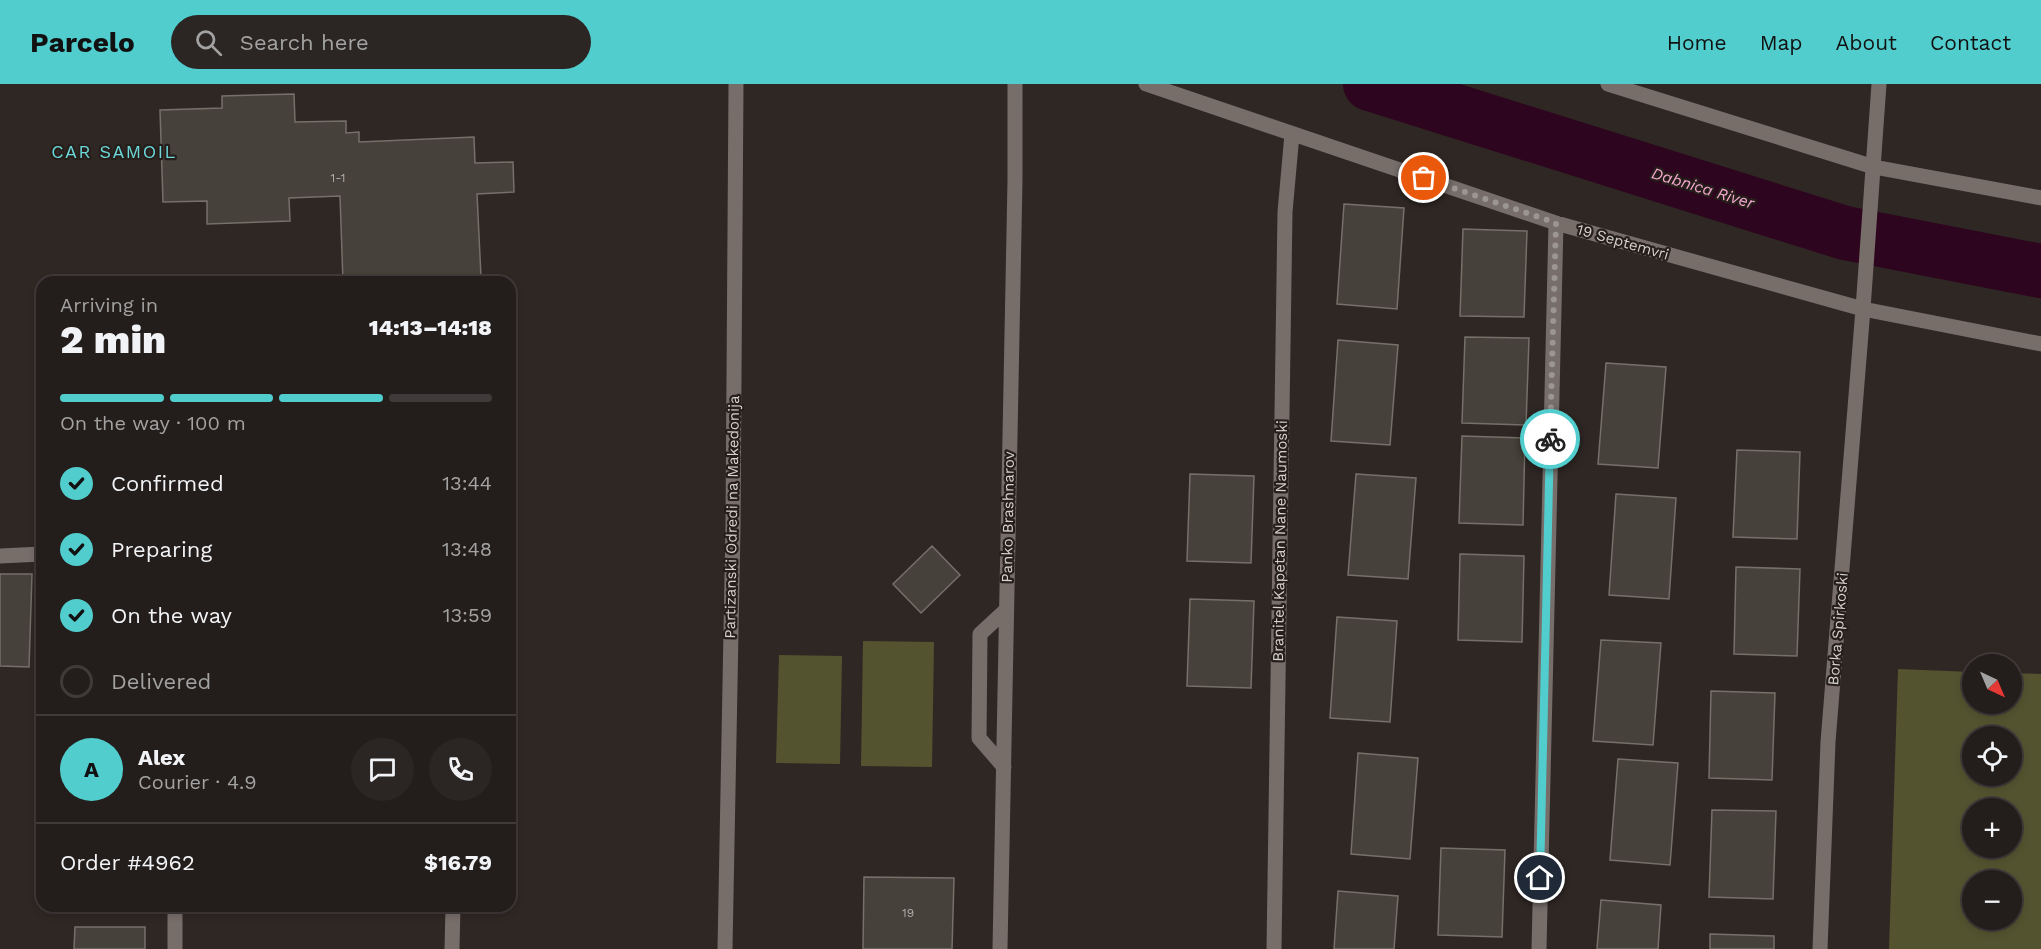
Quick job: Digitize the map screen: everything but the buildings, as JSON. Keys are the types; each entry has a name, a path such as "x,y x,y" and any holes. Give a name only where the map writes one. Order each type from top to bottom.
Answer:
{"street":[{"name":"Partizanski Odredi na Makedonija","path":"725,949 733,538 736,84"},
{"name":"Panko Brashnarov","path":"1000,949 1015,84"},
{"name":"19 Septemvri","path":"1146,84 1556,223 1863,309 2041,344"},
{"path":"1608,84 1874,167 2041,198"},
{"name":"Borka Spirkoski","path":"1820,949 1828,742 1879,84"},
{"name":"Branitel Kapetan Nane Naumoski","path":"1275,949 1285,212 1292,134"},
{"path":"1539,949 1556,223"},
{"path":"0,556 36,554"},
{"path":"1004,767 979,738 980,634 1006,610"},
{"path":"175,912 175,949"},
{"path":"452,949 453,912"}],"shaded area":[{"path":"863,641 934,642 932,767 861,766"},
{"path":"779,655 842,656 840,764 776,763"},
{"path":"1898,669 1962,672 1962,714 2022,714 2022,673 2041,674 2041,949 1889,949"}],"waterway":[{"name":"Dabnica River","path":"1370,84 1845,233 2041,271"}],"way so far":[{"path":"1424,178 1556,223 1550,439"}],"district":[{"name":"CAR SAMOIL","path":"114,151"}],"route":[{"path":"1540,878 1550,439"}]}
